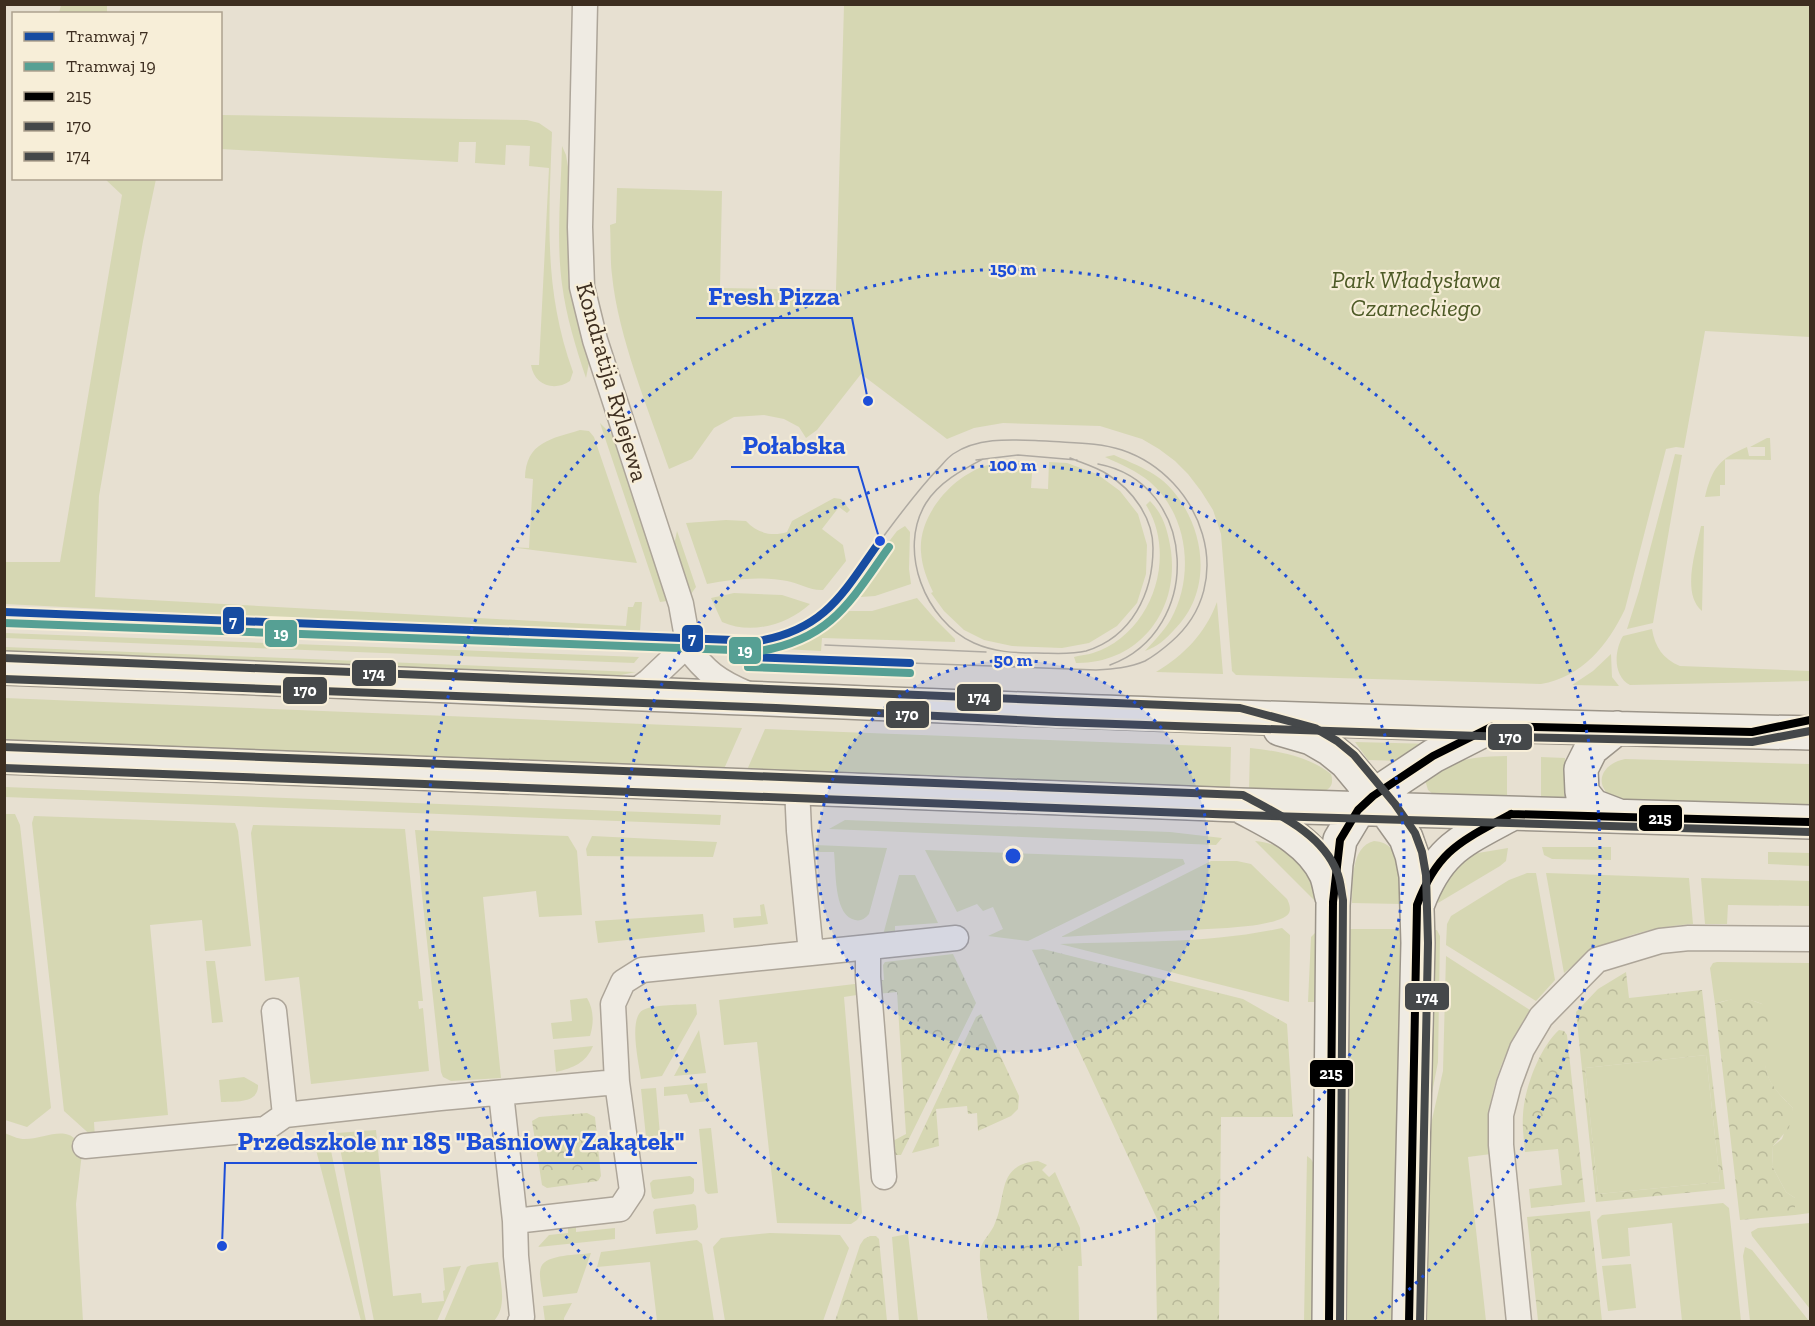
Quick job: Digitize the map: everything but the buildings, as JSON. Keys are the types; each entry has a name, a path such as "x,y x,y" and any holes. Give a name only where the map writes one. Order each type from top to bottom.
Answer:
{"street":[{"name":"Kondratija Rylejewa","path":"585,4 580,228 582,287 595,340 681,604 686,646"},
{"path":"633,693 686,646 710,674 755,698"},
{"path":"4,668 1240,718 1810,733"},
{"path":"1240,718 1311,738 1330,749 1346,762 1372,805 1406,838 1412,855 1416,876 1417,905 1409,1322"},
{"path":"1329,1322 1334,902 1340,840 1372,805 1433,756 1493,726"},
{"path":"1617,728 1591,749 1581,770 1582,792 1593,806 1619,817"},
{"path":"4,757 1239,805 1372,805 1511,814 1810,822"},
{"path":"797,788 811,953"},
{"path":"1239,805 1288,833 1306,847 1326,874 1334,902"},
{"path":"1417,905 1427,880 1441,859 1460,843 1511,814"},
{"path":"515,1221 620,1209 632,1191 617,1082 613,1004 623,982 642,970 956,938"},
{"path":"1519,1322 1500,1128 1505,1097 1514,1070 1522,1049 1541,1017 1597,960 1660,941 1689,938 1810,939"},
{"path":"868,948 868,977 884,1177"},
{"path":"274,1011 285,1116"},
{"path":"85,1146 265,1129 285,1116 441,1098 617,1082"},
{"path":"501,1093 515,1221 522,1317 520,1322"}],"green space":[{"path":"61,5 107,5 107,12 59,12"},
{"name":"Park Władysława Czarneckiego","path":"844,5 1810,5 1810,337 1705,331 1684,448 1666,449 1625,609 1602,647 1581,667 1556,680 1541,684 1236,675 1232,671 1221,534 1213,510 1188,474 1175,461 1142,439 1100,426 1003,423 974,428 947,439 861,374 817,430 806,438 799,427 784,419 764,415 734,417 714,428 692,459 669,469 635,374 615,299 611,269 610,225 616,223 617,188 722,191 720,288 836,290"},
{"path":"222,115 527,120 539,123 552,132 549,223 552,282 563,341 573,372 570,381 564,384 551,386 540,382 531,365 539,365 549,168 529,166 530,146 506,145 505,165 475,163 476,142 459,142 458,162 222,149"},
{"path":"562,146 569,173 568,275 589,363 586,378 569,320 560,267"},
{"path":"106,180 156,180 99,496 95,597 626,626 628,607 633,607 635,602 642,602 640,631 340,621 5,604 5,562 60,562 122,195"},
{"path":"600,423 612,435 667,601 660,602"},
{"path":"580,430 589,431 594,437 637,563 509,547 529,548 533,479 525,478 526,466 530,457 542,444"},
{"path":"1770,438 1771,460 1725,459 1747,447 1749,456 1765,456 1765,447 1750,447"},
{"path":"1675,454 1682,455 1653,623 1627,629 1639,591"},
{"path":"1114,455 1161,479 1173,491 1193,524 1198,542 1200,580 1187,615 1164,640 1145,651 1171,619 1179,602 1185,565 1184,546 1173,511 1163,496 1140,474 1105,457"},
{"path":"1725,459 1725,485 1720,485 1720,496 1705,497 1714,472"},
{"path":"1006,461 1032,461 1032,466 1028,466 1028,472 1032,473 1031,488 1048,489 1049,462 1067,463 1097,474 1120,491 1138,514 1147,545 1146,574 1137,603 1117,626 1089,643 1062,648 1012,646 984,640 964,630 944,611 931,593 933,592 922,563 921,552 925,524 932,511 940,498 962,478 975,470"},
{"path":"834,498 841,499 850,510 847,513 839,507 822,529 843,545 846,561 823,590 787,581 757,578 707,584 686,523 746,521 760,531 770,534 787,532 792,521"},
{"path":"1150,501 1165,524 1171,551 1172,573 1161,614 1150,630 1135,644 1118,654 1098,661 1076,663 1074,657 1093,653 1114,643 1131,629 1144,611 1154,591 1159,569 1160,547 1155,525 1146,505"},
{"path":"905,526 910,532 911,584 875,596 846,598 897,531"},
{"path":"1701,526 1704,526 1702,611 1692,594 1691,583"},
{"path":"677,531 696,587 691,594 674,545"},
{"path":"734,593 782,595 810,604 791,618 768,626 745,628 722,622 711,598"},
{"path":"917,598 955,639 955,642 822,638 821,651 783,649 782,647 816,630 835,611 872,611"},
{"path":"1217,602 1223,674 1156,672 1176,658 1200,634"},
{"path":"1652,629 1661,652 1680,666 1810,671 1810,681 1630,685 1620,676 1618,669 1617,656 1620,642 1623,636"},
{"path":"5,633 639,657 634,663 5,638"},
{"path":"5,647 636,672 616,676 5,653"},
{"path":"1611,654 1612,677 1619,686 1572,685 1593,671"},
{"path":"5,698 742,728 724,769 5,740"},
{"path":"765,729 1231,747 1230,789 747,770"},
{"path":"1355,742 1434,744 1401,761 1368,760"},
{"path":"1250,748 1282,753 1313,763 1331,774 1331,786 1321,792 1249,790"},
{"path":"1507,756 1507,797 1433,794 1428,790 1425,780 1455,763 1473,758"},
{"path":"1541,757 1565,758 1564,799 1541,798"},
{"path":"1625,759 1810,764 1810,806 1618,800 1604,790 1602,777 1609,766"},
{"path":"5,787 721,815 720,825 5,797"},
{"path":"5,814 15,814 20,825 51,1108 27,1127 5,1120"},
{"path":"34,816 235,823 238,831 251,946 205,951 202,920 150,925 168,1115 94,1122 95,1139 64,1111 32,823"},
{"path":"845,820 1170,832 1222,838 1216,845 829,829"},
{"path":"253,825 405,829 423,1001 418,1001 419,1009 423,1008 429,1071 311,1084 299,977 265,981 251,833"},
{"path":"415,830 568,836 577,851 582,915 539,917 536,891 483,897 501,1078 451,1081 443,1077 441,1072"},
{"path":"592,836 717,842 713,857 587,856 586,849"},
{"path":"1255,841 1279,847 1297,860 1310,878 1316,902"},
{"path":"1374,841 1384,843 1396,856 1399,865 1402,904 1352,903 1354,867 1357,858 1366,845"},
{"path":"815,845 887,848 869,914 865,918 857,920 846,915 837,890 834,852 814,852"},
{"path":"1542,847 1611,847 1611,860 1552,859 1544,855"},
{"path":"1508,848 1506,861 1500,866 1438,903 1444,878 1472,854"},
{"path":"925,850 1183,859 1185,864 1028,941 988,936 1003,929 993,907 983,911 977,904 957,912"},
{"path":"1768,852 1810,853 1810,866 1768,864"},
{"path":"1211,861 1237,861 1251,864 1287,899 1290,907 1288,914 1283,918 1263,924 1240,927 1061,937"},
{"path":"1527,873 1536,873 1555,980 1536,1001 1446,945 1447,924 1451,916 1509,880"},
{"path":"1546,873 1689,878 1693,924 1658,928 1624,938 1593,952 1564,973"},
{"path":"899,875 915,875 938,923 895,926 895,937 883,935"},
{"path":"1701,878 1810,881 1810,906 1728,905 1727,924 1705,924"},
{"path":"764,904 768,924 734,928 733,918 761,916 760,905"},
{"path":"703,914 705,932 598,943 595,921"},
{"path":"1282,928 1290,935 1289,1002 1060,944 1227,937"},
{"path":"1349,929 1403,929 1395,1321 1339,1322"},
{"path":"1434,930 1437,930 1440,936 1438,1062 1430,1103"},
{"path":"1320,932 1319,1002 1308,1002 1311,937"},
{"path":"1043,949 1243,999 1287,1024 1293,1117 1221,1117 1219,1321 1157,1321 1155,1222 1159,1223 1032,950"},
{"path":"953,954 976,1003 901,1155 893,1155 889,1143 906,1134 897,992 877,994 876,981 884,980 883,965 885,962"},
{"path":"1446,956 1530,1010 1515,1035 1497,1077 1490,1106 1491,1154 1468,1157 1486,1321 1427,1322 1429,1133 1443,1071"},
{"path":"206,961 215,961 223,1022 212,1023"},
{"path":"1713,963 1810,963 1810,1213 1795,1215 1795,1198 1786,1192 1772,1166 1773,1146 1782,1139 1793,1108 1774,1087 1766,1070 1763,1052 1762,1004 1739,999 1715,1004 1710,968"},
{"path":"1626,972 1629,998 1702,990 1725,1189 1596,1202 1576,1012 1598,989","holes":["1706,1055 1720,1182 1598,1194 1585,1068"]},
{"path":"863,983 863,994 844,997 862,1213 851,1224 777,1223 757,1042 724,1045 719,1000"},
{"path":"587,998 593,1017 590,1036 553,1039 551,1023 572,1021 570,1000"},
{"path":"1745,998 1762,1004 1769,1018 1771,1031 1766,1069 1773,1085 1793,1108 1789,1128 1773,1146 1772,1166 1786,1192 1795,1198 1795,1215 1740,1220 1715,1004"},
{"path":"696,1004 697,1014 662,1076 641,1079 635,1031 639,1015 643,1010 654,1007"},
{"path":"981,1014 1019,1096 1018,1109 1011,1116 978,1131 977,1113 968,1114 967,1106 936,1109 939,1146 912,1153 976,1017"},
{"path":"699,1030 706,1073 674,1076"},
{"path":"1559,1030 1564,1031 1567,1035 1585,1202 1531,1208 1529,1189 1562,1185 1558,1149 1525,1152 1523,1124 1526,1093 1534,1069 1552,1037"},
{"path":"593,1046 587,1057 578,1064 556,1072 554,1050"},
{"path":"1706,1055 1720,1182 1598,1194 1585,1068"},
{"path":"244,1077 258,1085 254,1096 245,1100 221,1102 219,1080"},
{"path":"707,1083 709,1101 690,1103 687,1094 664,1096 664,1087"},
{"path":"656,1088 660,1135 646,1137 641,1089"},
{"path":"587,1113 595,1117 601,1176 598,1181 547,1188 542,1185 532,1121 539,1117"},
{"path":"711,1128 718,1193 708,1194 705,1191 699,1129"},
{"path":"376,1130 393,1296 421,1293 422,1303 444,1301 443,1268 461,1266 437,1321 374,1321 337,1133"},
{"path":"4,1133 23,1139 65,1134 78,1143 82,1153 76,1204 83,1321 5,1321"},
{"path":"328,1136 366,1321 361,1321 316,1150"},
{"path":"1307,1156 1316,1168 1314,1321 1304,1322"},
{"path":"1038,1161 1047,1165 1042,1170 1049,1177 1055,1172 1080,1228 1082,1266 1078,1266 1078,1256 1051,1256 1051,1321 988,1321 981,1278 981,1248 999,1213 1005,1183 1009,1175 1015,1168 1025,1163"},
{"path":"690,1176 694,1179 692,1194 654,1199 652,1197 650,1183 653,1180"},
{"path":"1723,1203 1729,1208 1741,1321 1682,1321 1672,1223 1628,1228 1630,1256 1602,1259 1597,1220 1602,1215"},
{"path":"694,1204 698,1227 696,1230 656,1234 653,1212 655,1209"},
{"path":"1590,1211 1602,1321 1538,1321 1527,1217"},
{"path":"576,1223 576,1232 615,1228 615,1239 538,1247 549,1235 568,1233 568,1224"},
{"path":"1810,1223 1810,1309 1751,1232 1758,1228"},
{"path":"770,1233 840,1235 849,1248 823,1321 725,1321 713,1247 721,1238"},
{"path":"908,1234 918,1321 899,1321 892,1237"},
{"path":"870,1236 876,1236 879,1239 887,1321 835,1321 860,1245"},
{"path":"697,1240 702,1244 714,1321 657,1321 650,1262 597,1267 601,1252"},
{"path":"1745,1247 1752,1250 1809,1321 1750,1321 1743,1256"},
{"path":"591,1253 577,1293 543,1297 540,1274 544,1263 556,1257"},
{"path":"1051,1256 1078,1256 1079,1321 1051,1321"},
{"path":"498,1262 502,1301 494,1321 444,1321 467,1267"},
{"path":"1631,1264 1636,1308 1608,1311 1602,1266"},
{"path":"572,1303 564,1321 545,1321 543,1306"}],"tram line":[{"path":"880,541 922,487 951,456 963,448 998,440 1075,443 1122,450 1150,464 1173,483 1191,507 1202,534 1207,562 1204,591 1192,618 1171,642 1145,661 1127,667 1096,670 910,663"},
{"path":"976,460 1018,455 1077,460"},
{"path":"983,459 944,483 926,503 918,522 914,542 921,582 942,618 957,633 974,643 1004,651 1061,654 1086,651 1102,644 1127,624 1144,597 1152,565 1153,548 1145,516 1125,488 1107,474 1070,458"},
{"path":"1098,464 1131,477 1156,499 1171,527 1177,559 1174,591 1162,622 1141,647 1110,665"},
{"name":"7","path":"4,612 759,641 801,628 817,618 843,592 880,541"},
{"name":"19","path":"4,623 760,651 805,637 822,627 850,601 889,547"},
{"path":"825,645 986,652"},
{"name":"7","path":"748,657 910,663"},
{"name":"19","path":"748,667 910,673"}],"transit line":[{"name":"174","path":"4,658 1240,708 1315,728 1337,741 1354,755 1395,804 1415,833 1422,852 1426,875 1428,943 1420,1322"},
{"name":"170","path":"4,679 776,708 1056,722 1510,737 1752,742 1810,731"},
{"name":"215","path":"1329,1322 1333,902 1340,840 1358,810 1373,796 1433,756 1493,726 1752,732 1810,720"},
{"name":"174","path":"4,747 1243,795 1284,817 1310,836 1330,858 1340,882 1343,900 1340,1322"},
{"name":"170","path":"4,768 1239,815 1810,832"},
{"name":"215","path":"1511,814 1810,822"},
{"name":"215","path":"1409,1322 1417,905 1434,871 1453,849 1511,814"}],"place":[{"name":"Fresh Pizza","path":"868,401"},
{"name":"Połabska","path":"880,541"},
{"name":"Przedszkole nr 185 \"Baśniowy Zakątek\"","path":"222,1246"}]}
